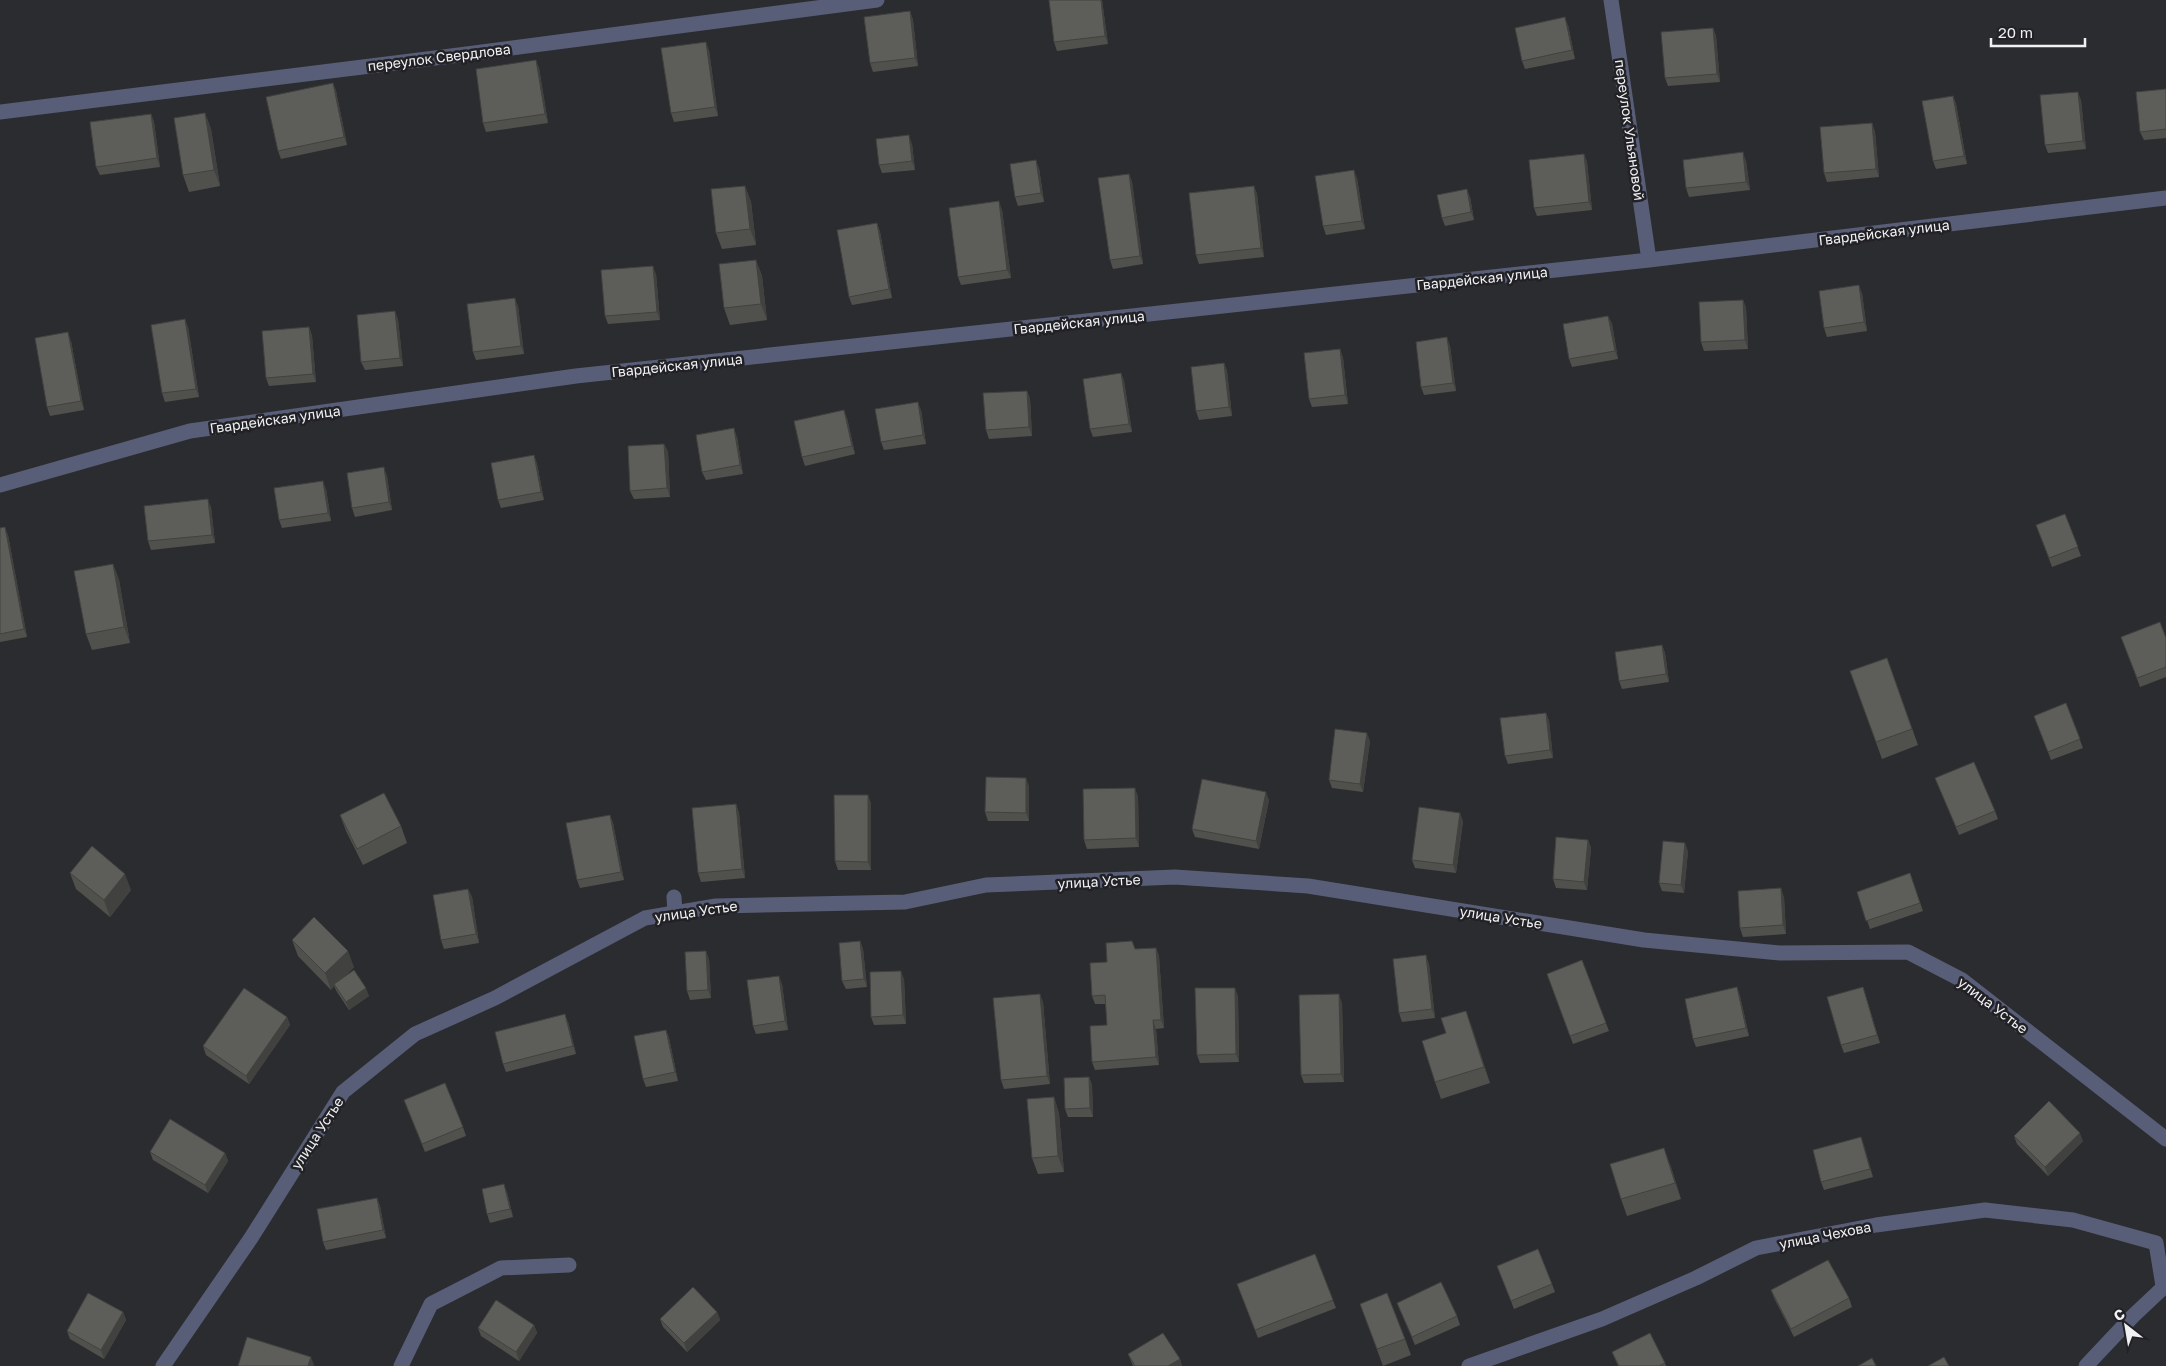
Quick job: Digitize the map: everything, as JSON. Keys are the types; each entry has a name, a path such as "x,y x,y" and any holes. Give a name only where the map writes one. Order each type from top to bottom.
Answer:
{"street":[{"name":"переулок Свердлова","path":"0,112 459,55 877,0"},
{"name":"переулок Ульяновой","path":"1610,0 1649,260"},
{"name":"Гвардейская улица","path":"0,485 190,431 576,376 1649,260 2166,198"},
{"name":"улица Устье","path":"163,1366 251,1238 343,1092 415,1034 496,998 645,918 716,906 905,902 986,885 1175,876 1308,886 1654,941 1780,953 1908,952 1962,980 2166,1139"},
{"path":"674,897 675,913"},
{"name":"улица Чехова","path":"1469,1366 1602,1319 1696,1278 1756,1248 1876,1225 1985,1210 2073,1220 2156,1243 2165,1286"},
{"path":"401,1366 431,1304 501,1268 569,1265"},
{"path":"2086,1366 2133,1316 2165,1286"}],"building":[{"path":"1049,0 1101,0 1105,36 1054,42"},
{"path":"910,11 915,58 870,63 864,17"},
{"path":"1565,17 1572,50 1522,61 1515,28"},
{"path":"1713,28 1717,74 1665,78 1661,32"},
{"path":"706,42 715,107 671,113 661,48"},
{"path":"536,60 545,114 483,123 476,69"},
{"path":"333,83 344,137 278,151 266,97"},
{"path":"2166,89 2166,129 2140,132 2136,92"},
{"path":"2078,92 2083,141 2045,145 2040,95"},
{"path":"1953,96 1964,156 1933,161 1922,101"},
{"path":"205,113 214,170 183,175 174,118"},
{"path":"151,114 157,158 96,167 90,122"},
{"path":"1872,123 1876,169 1824,173 1820,127"},
{"path":"909,135 912,161 879,165 876,139"},
{"path":"1743,152 1746,182 1686,188 1683,160"},
{"path":"1584,154 1589,202 1534,208 1529,160"},
{"path":"1036,160 1041,193 1015,197 1010,164"},
{"path":"1354,170 1362,221 1323,226 1315,176"},
{"path":"1129,174 1140,256 1110,260 1098,178"},
{"path":"745,186 750,229 716,233 711,189"},
{"path":"1254,186 1261,248 1196,255 1189,193"},
{"path":"1467,189 1471,212 1442,218 1437,195"},
{"path":"999,201 1007,270 958,277 949,208"},
{"path":"877,223 889,289 849,297 837,230"},
{"path":"756,260 761,304 724,308 719,264"},
{"path":"653,266 657,312 605,316 601,270"},
{"path":"1859,285 1864,322 1824,328 1819,291"},
{"path":"515,298 521,346 473,352 467,304"},
{"path":"1743,300 1745,340 1701,342 1699,302"},
{"path":"395,311 400,358 361,362 357,315"},
{"path":"1608,316 1615,351 1569,359 1563,324"},
{"path":"185,319 196,389 162,393 151,325"},
{"path":"309,327 313,374 266,378 262,331"},
{"path":"68,332 81,401 47,407 35,338"},
{"path":"1447,337 1453,383 1421,387 1416,342"},
{"path":"1340,349 1345,395 1309,399 1304,353"},
{"path":"1224,363 1229,407 1196,411 1191,367"},
{"path":"1121,373 1129,424 1090,429 1083,379"},
{"path":"1027,391 1029,427 986,430 983,393"},
{"path":"918,402 923,435 881,442 875,409"},
{"path":"844,410 852,446 802,457 794,421"},
{"path":"734,428 740,465 702,472 696,435"},
{"path":"664,444 667,488 630,491 628,446"},
{"path":"534,455 541,492 498,500 491,463"},
{"path":"384,467 389,502 352,508 347,473"},
{"path":"323,481 328,513 279,520 274,488"},
{"path":"208,499 212,535 148,541 144,506"},
{"path":"2065,514 2078,547 2049,558 2036,525"},
{"path":"5,527 24,629 0,634 0,528"},
{"path":"113,564 124,627 86,634 74,571"},
{"path":"2160,622 2166,638 2166,667 2137,678 2121,637"},
{"path":"1662,645 1666,674 1619,681 1615,652"},
{"path":"1887,658 1912,729 1876,742 1850,671"},
{"path":"2066,703 2080,739 2048,752 2034,716"},
{"path":"1546,713 1550,750 1505,756 1500,718"},
{"path":"1335,729 1367,733 1360,784 1329,780"},
{"path":"1974,762 1995,811 1956,827 1935,778"},
{"path":"986,777 1026,778 1026,813 985,812"},
{"path":"1202,779 1266,792 1256,841 1192,829"},
{"path":"1135,788 1136,838 1084,840 1083,789"},
{"path":"384,793 401,826 357,849 340,815"},
{"path":"834,795 868,795 868,862 835,861"},
{"path":"736,804 742,869 698,873 692,808"},
{"path":"1419,807 1460,813 1453,865 1412,860"},
{"path":"610,815 621,872 577,880 566,823"},
{"path":"1556,837 1588,840 1584,882 1553,879"},
{"path":"1663,841 1685,843 1681,885 1659,883"},
{"path":"92,846 125,874 104,900 70,873"},
{"path":"1910,873 1920,903 1866,921 1857,892"},
{"path":"1781,888 1783,925 1740,928 1738,891"},
{"path":"468,889 476,934 441,940 433,895"},
{"path":"314,917 348,951 325,973 292,940"},
{"path":"860,941 864,979 842,981 839,943"},
{"path":"1132,941 1135,949 1156,948 1161,1020 1153,1020 1156,1057 1092,1062 1090,1026 1107,1025 1105,995 1092,996 1090,963 1107,962 1106,943"},
{"path":"706,951 708,990 687,991 685,952"},
{"path":"1426,955 1432,1009 1399,1013 1393,959"},
{"path":"1582,960 1606,1023 1570,1036 1547,974"},
{"path":"354,970 366,988 346,1002 334,984"},
{"path":"901,971 903,1015 871,1017 870,972"},
{"path":"779,976 785,1021 753,1026 747,980"},
{"path":"1737,987 1746,1028 1693,1039 1685,999"},
{"path":"1863,987 1877,1035 1841,1045 1827,997"},
{"path":"244,988 287,1017 246,1076 203,1046"},
{"path":"1195,988 1235,988 1236,1054 1197,1055"},
{"path":"1040,994 1047,1076 1001,1080 993,998"},
{"path":"1339,994 1341,1074 1301,1075 1299,995"},
{"path":"1466,1011 1484,1067 1435,1082 1422,1041 1446,1033 1441,1018"},
{"path":"565,1014 573,1046 503,1064 495,1032"},
{"path":"666,1030 675,1072 643,1079 634,1036"},
{"path":"1089,1077 1090,1108 1065,1109 1064,1078"},
{"path":"445,1083 463,1127 422,1144 404,1100"},
{"path":"1054,1097 1058,1156 1032,1158 1027,1099"},
{"path":"2049,1101 2080,1133 2045,1167 2014,1136"},
{"path":"170,1119 225,1153 205,1185 150,1152"},
{"path":"1861,1137 1870,1169 1821,1182 1813,1150"},
{"path":"1664,1148 1675,1183 1621,1199 1610,1164"},
{"path":"504,1184 510,1209 487,1214 482,1189"},
{"path":"377,1198 383,1230 323,1242 317,1209"},
{"path":"1538,1249 1552,1284 1511,1301 1497,1266"},
{"path":"1315,1254 1333,1300 1255,1330 1237,1284"},
{"path":"1828,1260 1849,1298 1791,1329 1771,1290"},
{"path":"1441,1282 1457,1316 1412,1337 1397,1303"},
{"path":"693,1287 717,1312 684,1343 660,1319"},
{"path":"88,1293 123,1312 101,1350 67,1331"},
{"path":"1387,1293 1405,1339 1377,1349 1360,1304"},
{"path":"496,1300 534,1325 516,1352 478,1328"},
{"path":"1163,1333 1180,1359 1168,1366 1135,1366 1128,1354"},
{"path":"1650,1333 1665,1363 1659,1366 1619,1366 1612,1352"},
{"path":"247,1337 311,1357 308,1366 238,1366"},
{"path":"1944,1357 1949,1366 1928,1366"},
{"path":"1872,1358 1876,1366 1858,1366"}]}
